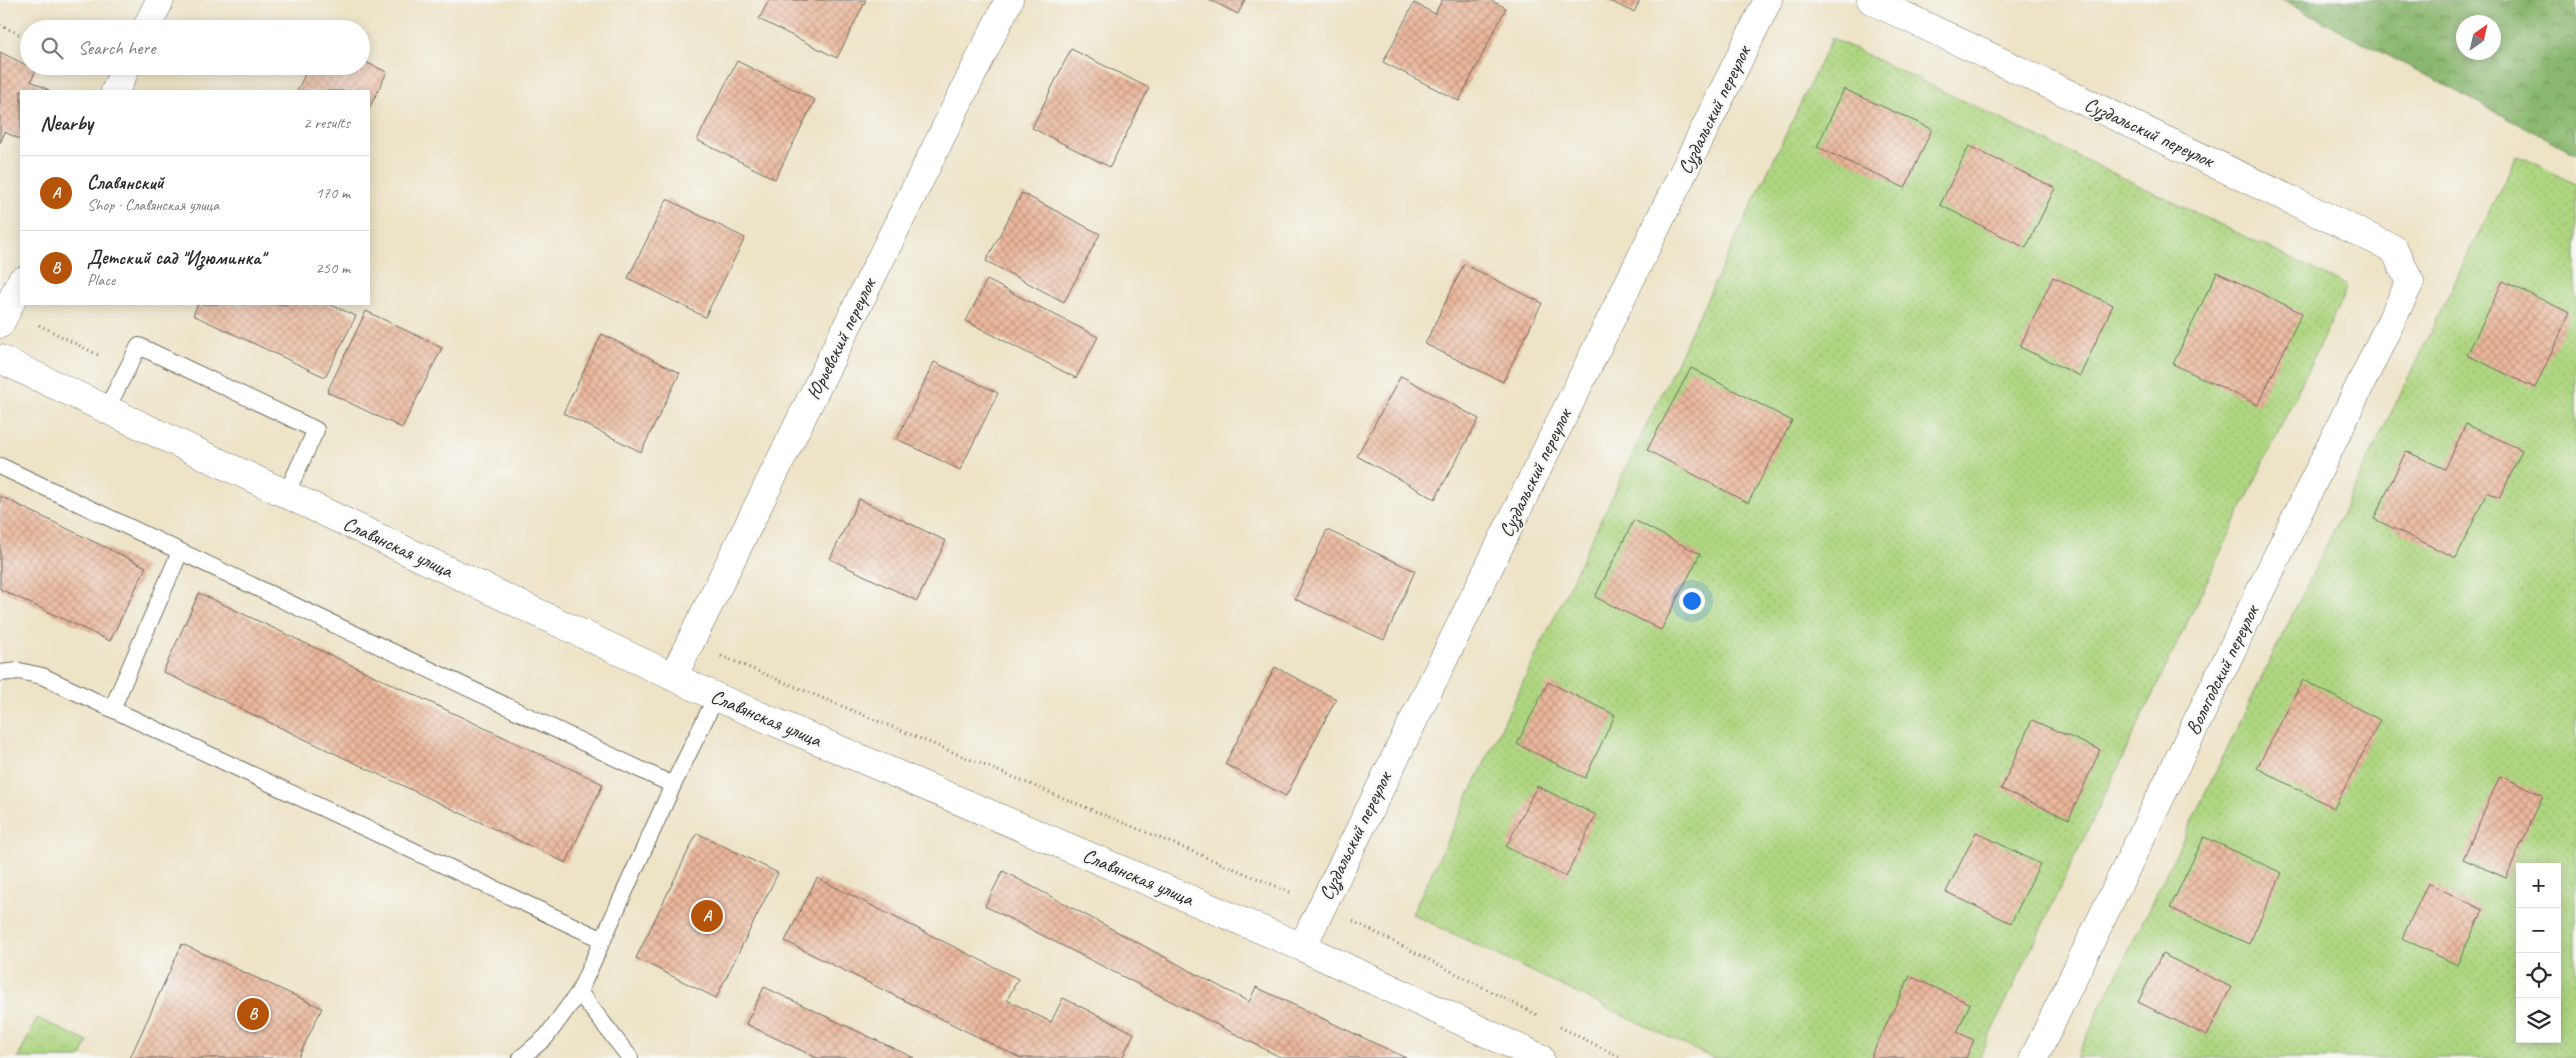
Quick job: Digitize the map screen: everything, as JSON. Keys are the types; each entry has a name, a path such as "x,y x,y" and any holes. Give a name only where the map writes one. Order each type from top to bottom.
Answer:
{"street":[{"path":"150,20 160,0"},
{"name":"Юрьевский переулок","path":"673,677 1009,0"},
{"name":"Суздальский переулок","path":"1302,947 1768,0"},
{"name":"Суздальский переулок","path":"1871,0 2394,249 2410,282"},
{"path":"115,90 123,75"},
{"name":"Вологодский переулок","path":"2034,1058 2410,282"},
{"path":"4,317 20,283"},
{"name":"Славянская улица","path":"0,360 716,697 1302,947 1540,1058"}],"lane":[{"path":"106,410 139,346 316,430 286,494"},
{"path":"0,466 673,785"},
{"path":"112,709 180,552"},
{"path":"0,674 19,671 42,676 603,940"},
{"path":"521,1058 546,1036 579,992 673,785 716,697"},
{"path":"579,992 630,1058"}],"path":[{"path":"0,25 20,35"},
{"path":"4,317 127,370"},
{"path":"690,643 1321,905 1542,1018"},
{"path":"1551,1022 1622,1058"}],"green space":[{"path":"2282,0 2576,0 2576,154"},
{"path":"1832,38 2348,286 1979,1058 1712,1058 1412,914"},
{"path":"2517,155 2576,184 2576,1058 2076,1058"},
{"path":"37,1018 88,1042 80,1058 18,1058"}],"building":[{"path":"769,0 866,0 837,58 759,19"},
{"path":"1210,0 1245,0 1238,14"},
{"path":"1442,0 1490,0 1506,8 1459,101 1383,62 1414,3 1435,14"},
{"path":"1607,0 1640,0 1634,12"},
{"path":"1071,49 1149,88 1110,167 1032,128"},
{"path":"0,52 20,62 20,75 34,75 31,81 49,90 20,90 20,140 5,132 0,143"},
{"path":"737,61 815,100 775,179 697,140"},
{"path":"370,64 387,72 370,107 370,90 297,90 305,75 370,75"},
{"path":"1844,89 1932,129 1905,188 1817,147"},
{"path":"1969,146 2055,188 2026,248 1940,205"},
{"path":"1022,193 1100,234 1064,302 986,261"},
{"path":"667,199 745,238 705,317 628,278"},
{"path":"1464,264 1542,303 1503,382 1425,344"},
{"path":"2217,272 2302,313 2258,405 2173,364"},
{"path":"2053,277 2113,305 2080,376 2020,347"},
{"path":"987,280 1098,337 1076,378 966,321"},
{"path":"2503,281 2570,313 2535,388 2467,355"},
{"path":"198,305 331,305 356,316 325,377 193,315"},
{"path":"366,311 442,348 402,428 327,392"},
{"path":"602,334 680,373 641,452 563,413"},
{"path":"934,362 998,393 960,470 897,439"},
{"path":"1691,368 1792,421 1748,503 1647,450"},
{"path":"1401,376 1479,419 1435,499 1357,456"},
{"path":"2466,424 2522,450 2500,498 2487,492 2456,558 2374,519 2406,451 2445,469"},
{"path":"0,496 146,567 110,641 0,589"},
{"path":"859,499 946,541 917,601 830,559"},
{"path":"1634,520 1700,554 1661,630 1595,597"},
{"path":"1327,530 1415,571 1384,640 1295,599"},
{"path":"199,593 603,784 566,863 163,672"},
{"path":"1275,667 1336,699 1286,796 1225,764"},
{"path":"2303,680 2380,720 2334,808 2257,768"},
{"path":"1548,682 1615,715 1585,778 1517,744"},
{"path":"2032,720 2100,750 2069,819 2001,789"},
{"path":"2500,776 2543,795 2506,878 2463,859"},
{"path":"1537,786 1596,815 1566,877 1506,847"},
{"path":"1976,832 2040,864 2011,923 1946,892"},
{"path":"697,833 778,873 716,998 636,958"},
{"path":"2204,837 2282,873 2249,944 2170,908"},
{"path":"1003,871 1249,1002 1256,987 1406,1058 1282,1058 985,906"},
{"path":"817,878 1018,979 1007,1000 1051,1022 1063,998 1134,1033 1122,1058 1020,1058 785,941"},
{"path":"2428,883 2483,910 2457,965 2402,938"},
{"path":"182,944 322,1008 298,1058 130,1058"},
{"path":"2162,954 2231,987 2207,1036 2138,1002"},
{"path":"1910,976 1970,1004 1957,1032 1974,1040 1966,1058 1870,1058"},
{"path":"764,987 914,1058 817,1058 746,1024"}],"place":[{"name":"Славянский","path":"707,916"},
{"name":"Детский сад \"Изюминка\"","path":"253,1014"}]}
